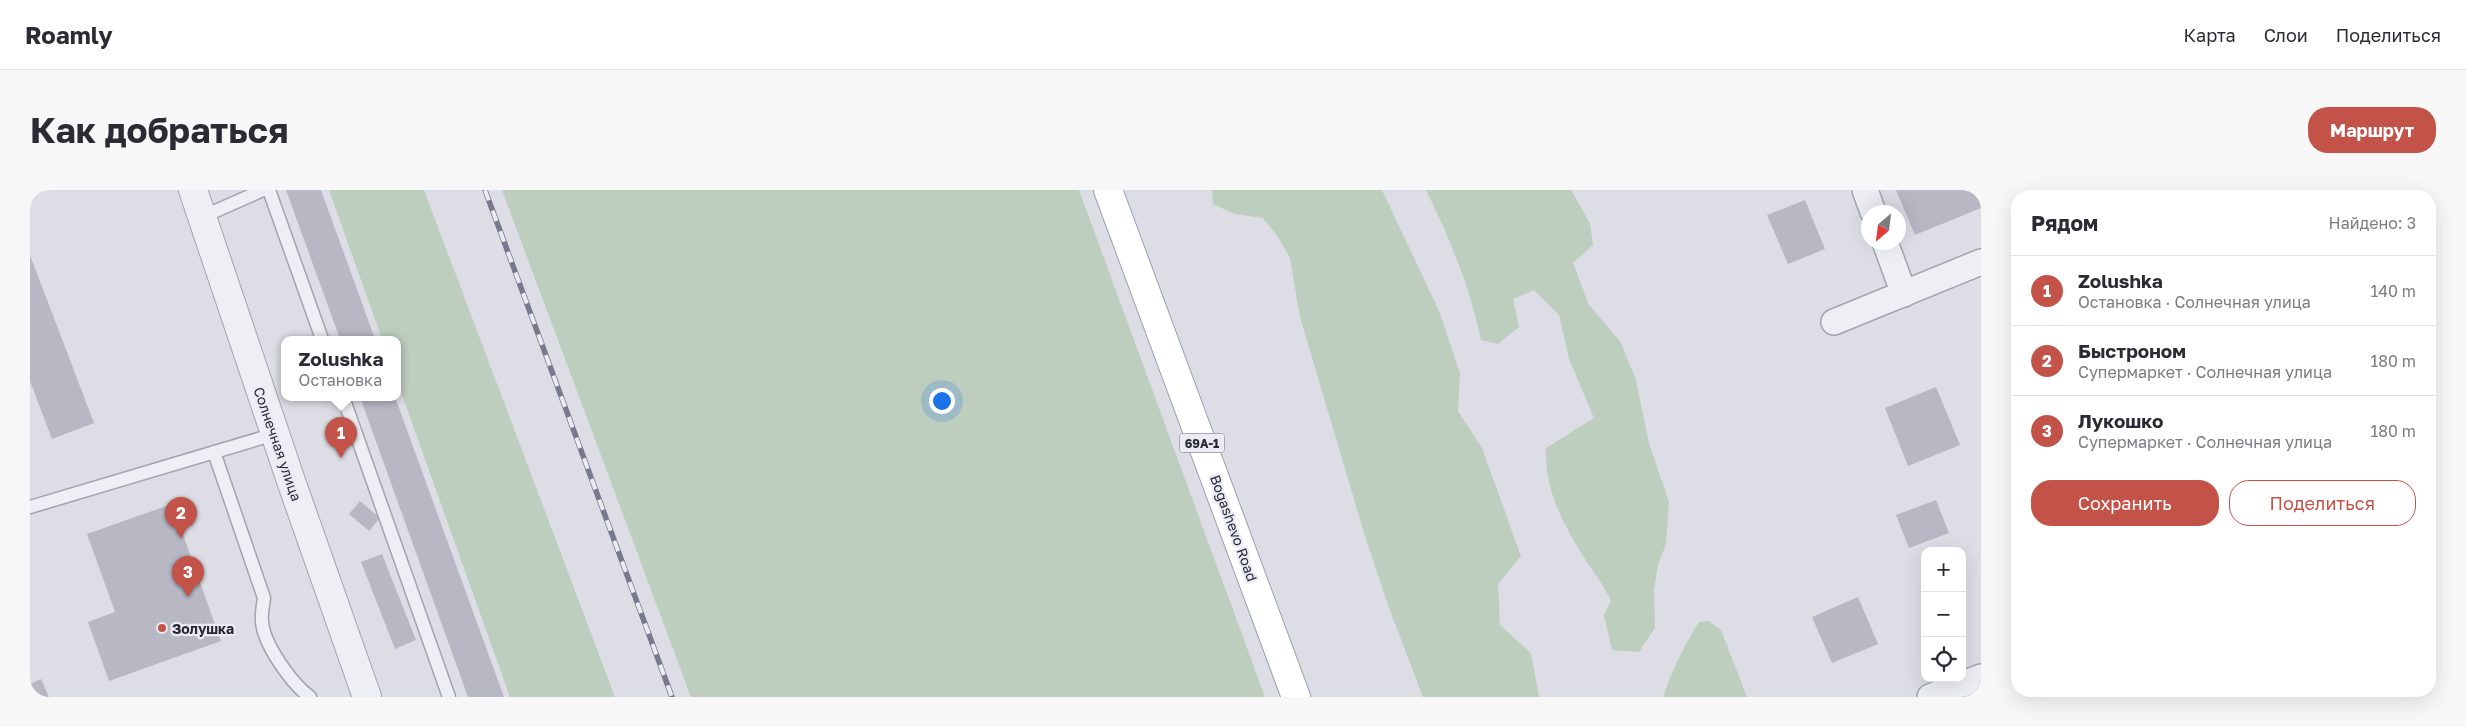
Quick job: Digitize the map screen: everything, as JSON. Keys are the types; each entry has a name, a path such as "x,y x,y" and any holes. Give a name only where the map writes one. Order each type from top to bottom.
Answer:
{"main road":[{"name":"Bogashevo Road","path":"1108,190 1296,697"}],"street":[{"name":"Солнечная улица","path":"194,190 275,434 367,697"},
{"path":"1865,190 1871,205"},
{"path":"1888,250 1904,294"},
{"path":"1834,322 1981,262"},
{"path":"1930,697 1981,677"}],"lane":[{"path":"202,217 263,190"},
{"path":"269,190 321,336"},
{"path":"344,401 450,697"},
{"path":"30,508 275,434"},
{"path":"214,452 264,598 262,622 266,636 280,663 301,691 310,697"}],"green space":[{"path":"329,190 424,190 615,697 510,697 401,392 401,336 381,336"},
{"path":"502,190 1079,190 1265,697 691,697"},
{"path":"1212,190 1382,190 1440,313 1460,373 1458,411 1482,448 1521,556 1498,584 1500,625 1531,653 1539,697 1423,697 1389,608 1364,533 1300,317 1290,258 1278,237 1263,218 1235,214 1213,204"},
{"path":"1426,190 1571,190 1590,223 1593,245 1573,263 1589,305 1620,341 1636,380 1649,443 1669,502 1666,544 1658,565 1654,590 1655,628 1639,652 1612,650 1604,615 1611,601 1562,519 1548,478 1546,448 1594,418 1569,359 1559,315 1534,290 1513,299 1519,327 1498,344 1481,340 1471,301 1458,264"},
{"path":"1709,621 1721,630 1747,697 1663,697 1683,649 1699,622"}],"building":[{"path":"286,190 321,190 374,336 339,336"},
{"path":"1896,190 1981,190 1981,208 1915,235 1906,214 1906,205 1902,205"},
{"path":"1805,200 1825,249 1788,264 1767,215"},
{"path":"30,255 94,423 52,439 30,381"},
{"path":"1936,387 1960,445 1908,466 1885,408"},
{"path":"361,401 396,401 504,697 468,697"},
{"path":"1936,500 1949,533 1909,548 1896,515"},
{"path":"360,501 380,518 369,531 349,514"},
{"path":"172,504 221,641 109,681 88,622 115,612 87,534"},
{"path":"382,554 416,640 395,649 361,562"},
{"path":"1858,597 1878,644 1832,663 1812,617"},
{"path":"41,679 49,697 30,697 30,684"}],"railway":[{"path":"485,190 672,697"}],"place":[{"name":"Zolushka","path":"341,458"},
{"name":"Быстроном","path":"181,538"},
{"name":"Лукошко","path":"188,597"},
{"name":"Золушка","path":"162,628"}]}
